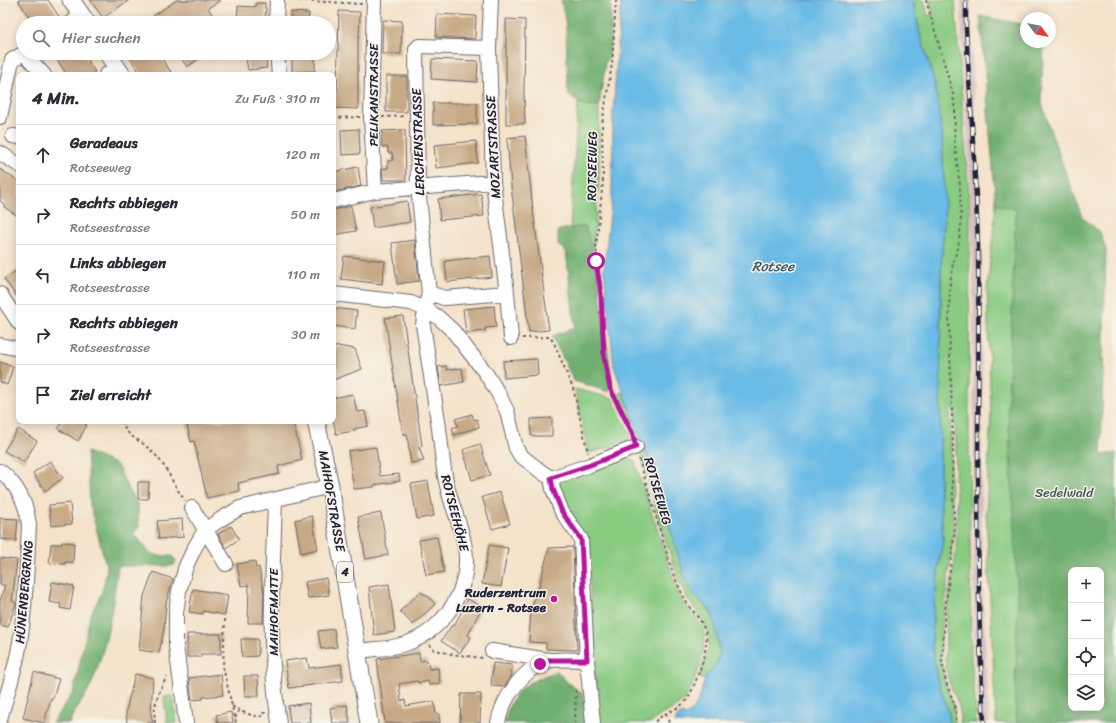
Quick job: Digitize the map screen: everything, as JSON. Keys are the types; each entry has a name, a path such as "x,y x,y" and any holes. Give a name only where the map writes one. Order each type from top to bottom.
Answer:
{"main road":[{"path":"71,0 78,16"},
{"path":"110,60 115,72"},
{"name":"MAIHOFSTRASSE","path":"317,424 330,486 369,723"}],"street":[{"path":"276,16 277,0"},
{"name":"MOZARTSTRASSE","path":"491,0 489,48 493,182 507,293 510,338"},
{"name":"PELIKANSTRASSE","path":"374,2 371,117 376,191"},
{"name":"LERCHENSTRASSE","path":"425,309 429,294 418,187 416,49 419,46 489,48"},
{"path":"0,117 12,60 16,58"},
{"path":"30,60 41,72"},
{"path":"278,60 279,72"},
{"path":"0,153 16,163"},
{"path":"336,200 376,191 493,182"},
{"path":"429,294 444,298 507,293"},
{"path":"0,294 16,318"},
{"path":"336,294 411,303 438,317 453,331 498,393 507,411 516,448 520,455 542,474 551,478 636,447"},
{"name":"ROTSEEHÖHE","path":"358,651 406,644 424,634 443,620 455,600 464,578 466,557 463,538 446,482 423,325 425,309"},
{"path":"0,345 16,348"},
{"name":"HÜNENBERGRING","path":"0,471 9,478 19,493 28,514 29,525 24,610 20,643 12,679 0,719"},
{"path":"551,478 553,489 562,512 581,539 587,660 593,723"},
{"path":"186,723 177,658 176,613 179,592 186,566 205,530 240,508 330,486"},
{"name":"MAIHOFMATTE","path":"275,500 272,636 275,697 279,723"},
{"path":"192,508 226,564"},
{"path":"490,655 549,660 587,660"},
{"path":"498,723 506,699 521,678 540,664 549,660"}],"path":[{"path":"293,0 374,2"},
{"name":"ROTSEEWEG","path":"616,0 612,64 602,124 603,180 596,247 601,295 604,357 610,388 632,432 673,574 688,604 701,621 707,639 704,657 688,699 683,704 659,717 654,723"},
{"path":"926,0 953,94 955,112 954,140 960,186 961,226 950,284 949,321 953,444 952,482 955,530 945,610 942,662 946,682 956,709 956,723"},
{"path":"533,337 550,336 554,343 573,388 590,465"},
{"path":"124,424 125,429 129,434 144,444 159,458 178,492 192,508"},
{"path":"225,619 223,667 236,723"},
{"path":"424,634 432,649 451,654 490,655"},
{"path":"155,723 154,713 159,691 177,658"},
{"path":"232,706 239,711 252,715 262,717 262,713 264,713"},
{"path":"235,719 239,711"},
{"path":"666,714 669,723"}],"shaded area":[{"path":"961,0 969,0 981,212 982,569 989,723 979,723 974,634 973,255 968,141 962,63"}],"green space":[{"path":"561,0 611,0 609,57 605,64 599,105 582,104 568,94 566,26"},
{"path":"913,0 924,0 928,16 933,14 929,0 955,0 970,212 969,411 971,657 977,723 960,723 960,711 949,683 945,661 947,610 955,560 957,530 954,408 950,409 950,478 954,530 941,638 941,662 945,683 954,706 955,723 949,723 949,714 937,679 932,645 933,617 943,540 940,494 941,264 945,210 942,134 935,84 920,34"},
{"name":"Sedelwald","path":"980,16 1020,24 1020,48 1044,48 1041,99 1049,127 1082,217 1100,232 1106,250 1101,455 1116,453 1116,723 1017,723 1015,702 1018,599 1008,406 1016,209 996,204"},
{"path":"578,103 591,106 599,105 599,178 592,250 585,226 570,228"},
{"path":"996,204 1017,209 1008,406 1018,599 1015,702 1017,723 996,723 986,514 991,414 987,290"},
{"path":"585,226 597,269 612,382 609,392 574,381 552,336 575,328 566,251 558,245 558,230"},
{"path":"575,389 612,398 630,434 627,444 588,453"},
{"path":"623,392 656,479 693,594 708,608 713,616 720,652 717,663 705,680 699,678 709,644 708,632 680,584 657,514 636,436 615,396"},
{"path":"87,452 117,465 128,489 138,505 139,528 133,532 149,552 159,556 172,556 176,561 174,565 170,566 118,566 106,640 92,683 71,718 70,723 52,723 73,693 90,616 102,592 107,569 90,505"},
{"path":"627,456 634,460 680,598 695,616 704,632 705,637 700,663 694,682 682,702 658,717 652,723 597,723 589,565 557,483"},
{"path":"557,671 568,683 582,693 590,723 505,723 507,711 511,702 522,688 537,679"},
{"path":"173,696 177,723 167,723 164,697"}],"water":[{"name":"Rotsee","path":"621,0 913,0 920,34 935,84 942,134 945,210 941,264 940,494 943,540 933,617 932,645 937,679 949,714 949,723 675,723 677,717 683,714 685,716 694,709 700,697 705,678 717,663 720,652 713,616 708,608 693,594 685,579 656,479 614,367 604,269 612,196 613,114"}],"building":[{"path":"18,0 48,0 59,16 28,16"},
{"path":"90,0 129,0 106,16 102,16"},
{"path":"177,0 221,0 208,8 213,16 153,16"},
{"path":"256,3 265,3 265,16 237,16 238,6 255,7"},
{"path":"339,11 360,12 358,38 358,109 336,108"},
{"path":"291,12 309,13 309,16 291,16"},
{"path":"437,14 476,16 475,39 436,37"},
{"path":"506,19 525,20 525,124 506,124"},
{"path":"383,20 402,21 401,54 382,54"},
{"path":"432,59 478,61 477,82 431,79"},
{"path":"57,60 87,60 95,72 65,72"},
{"path":"131,60 163,60 171,72 139,72"},
{"path":"182,60 198,60 187,67"},
{"path":"246,60 266,60 267,68 248,70"},
{"path":"292,60 315,60 315,71 292,72"},
{"path":"386,76 407,76 407,112 386,112"},
{"path":"433,103 477,103 477,124 433,125"},
{"path":"359,129 360,154 342,155 341,130"},
{"path":"405,130 406,180 383,180 382,169 388,168 388,161 393,160 392,153 388,153 388,147 382,147 382,131"},
{"path":"525,136 549,330 529,332 511,186 507,138"},
{"path":"476,141 478,163 436,168 434,145"},
{"path":"358,167 361,186 336,191 336,171"},
{"path":"0,169 16,180 16,215 4,207 5,205 0,201"},
{"path":"481,194 484,216 440,220 438,199"},
{"path":"407,201 410,222 373,228 370,207"},
{"path":"351,206 356,231 336,234 336,209"},
{"path":"415,240 419,281 397,284 392,243"},
{"path":"344,256 385,261 382,284 341,279"},
{"path":"490,256 492,277 447,282 445,261"},
{"path":"16,271 16,296 4,279"},
{"path":"494,306 496,327 485,328 485,331 466,333 463,309"},
{"path":"336,308 357,311 355,329 336,326"},
{"path":"403,316 422,446 419,447 424,461 411,463 407,434 403,434 385,318"},
{"path":"336,347 355,349 362,369 336,379"},
{"path":"537,359 538,375 504,378 503,361"},
{"path":"0,362 13,367 7,385 0,382"},
{"path":"446,366 447,370 462,368 464,382 441,386 438,367"},
{"path":"353,394 357,412 365,411 368,426 354,429 355,431 336,434 334,424 336,424 336,397"},
{"path":"472,414 474,420 477,419 479,427 454,435 452,428 458,426 455,419"},
{"path":"552,418 552,436 531,436 531,419"},
{"path":"61,424 87,425 78,441 58,429"},
{"path":"187,424 294,424 302,460 278,466 279,474 238,483 239,491 207,498 194,441 191,442"},
{"path":"18,429 37,441 24,462 4,451"},
{"path":"480,444 490,475 472,480 463,450"},
{"path":"376,447 380,476 399,474 400,481 374,485 374,487 354,489 348,451"},
{"path":"50,461 63,478 45,491 33,473"},
{"path":"428,481 434,516 417,519 411,484"},
{"path":"138,482 149,482 148,499 138,499"},
{"path":"500,492 510,524 492,529 482,497"},
{"path":"70,503 72,524 51,526 49,505"},
{"path":"381,513 388,555 366,559 358,517"},
{"path":"312,516 318,549 301,553 295,520"},
{"path":"0,518 18,519 16,541 0,539"},
{"path":"182,519 183,537 159,539 157,521"},
{"path":"231,526 239,539 226,548 218,534"},
{"path":"437,537 444,572 426,575 419,540"},
{"path":"62,542 74,543 73,562 65,562 65,564 49,563 51,544 62,544"},
{"path":"489,545 508,548 501,587 482,584"},
{"name":"Ruderzentrum Luzern - Rotsee","path":"573,547 577,650 546,649 546,643 529,642 531,608 538,590 549,548"},
{"path":"0,558 17,560 12,601 16,603 8,627 0,625 0,601 5,585 0,585"},
{"path":"255,561 256,568 259,567 264,593 263,623 248,623 249,585 241,586 237,564"},
{"path":"153,572 173,579 166,603 164,628 159,653 139,650 144,596"},
{"path":"326,578 329,595 308,598 305,582"},
{"path":"52,582 74,586 70,610 60,608 61,604 49,602"},
{"path":"389,584 395,632 374,635 369,587"},
{"path":"193,589 228,595 225,615 203,611 203,614 189,612"},
{"path":"420,592 428,596 435,604 413,625 400,611"},
{"path":"468,599 482,607 468,635 471,637 460,653 441,641 452,625 454,626"},
{"path":"334,629 337,647 321,649 318,631"},
{"path":"187,634 221,634 221,654 201,654 201,657 187,657"},
{"path":"241,639 258,639 258,656 242,657"},
{"path":"419,653 420,661 427,660 429,669 438,668 440,683 429,685 428,681 418,683 418,681 399,684 401,701 405,700 406,706 434,701 436,714 439,714 440,723 385,723 377,659"},
{"path":"307,658 309,668 341,664 343,681 289,688 285,661"},
{"path":"493,663 512,665 511,677 504,687 491,686"},
{"path":"34,672 59,679 53,698 51,698 44,723 23,718"},
{"path":"135,674 153,678 151,714 153,723 127,723 126,711"},
{"path":"221,674 223,695 203,697 203,699 192,700 189,678"},
{"path":"244,676 258,676 259,696 245,696"},
{"path":"461,694 481,694 480,723 460,723"},
{"path":"309,703 311,723 290,723 288,706"},
{"path":"347,705 350,723 332,723 330,708"},
{"path":"231,712 233,723 218,723 216,715"}],"railway":[{"path":"966,0 966,27 978,247 978,544 984,723"}],"place":[{"name":"Ruderzentrum Luzern - Rotsee","path":"554,599"}],"route":[{"path":"540,664 549,660 587,660 581,539 562,512 553,489 551,478 636,447 632,432 610,388 604,357 601,295 596,261"}]}
